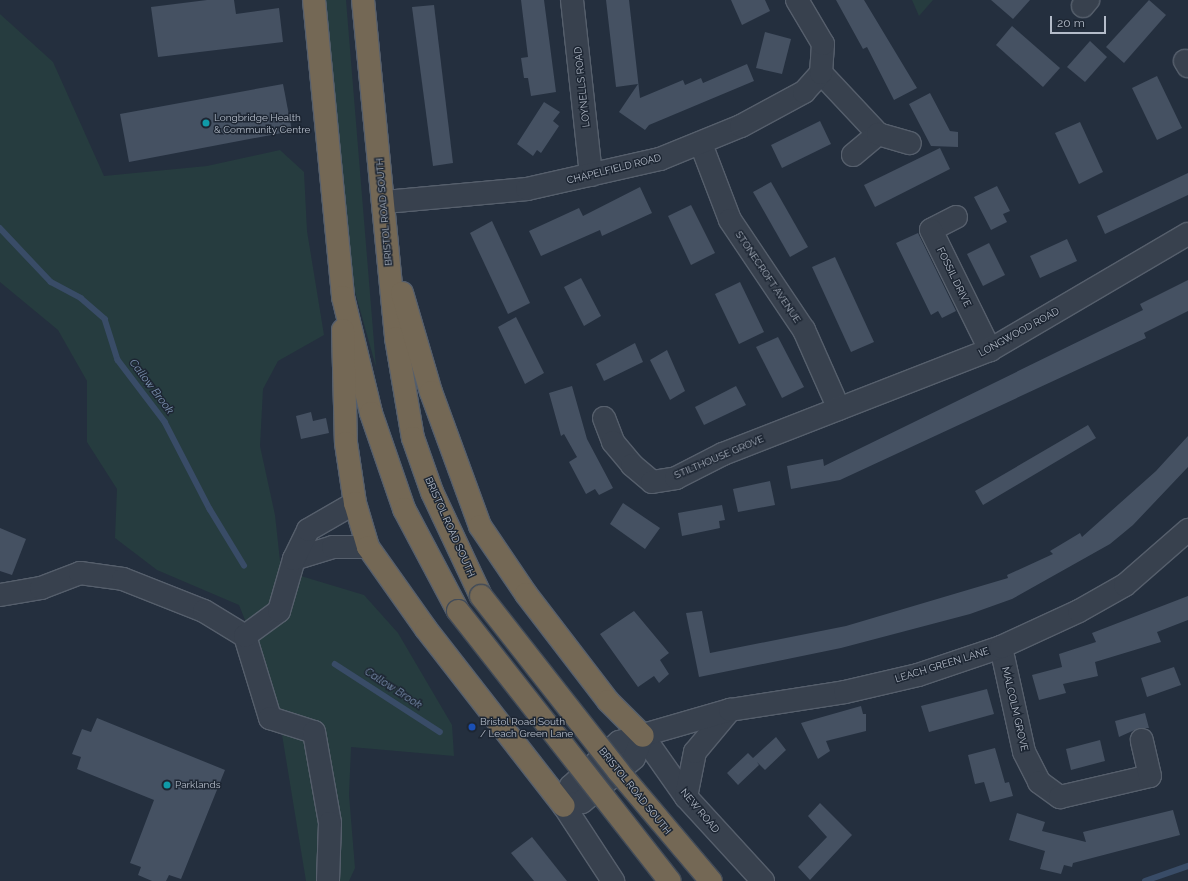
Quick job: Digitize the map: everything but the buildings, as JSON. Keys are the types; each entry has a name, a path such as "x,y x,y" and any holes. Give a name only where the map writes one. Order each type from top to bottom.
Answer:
{"highway":[{"path":"314,0 343,297 346,443 354,503 368,547 430,634 564,806"},
{"name":"BRISTOL ROAD SOUTH","path":"363,0 384,202 386,242 396,338 413,438 432,492 481,596 618,771 710,881"},
{"path":"386,242 431,392 480,526 526,594 598,688 643,736"},
{"path":"343,297 371,413 404,509 458,611 670,881"}],"street":[{"name":"LOYNELLS ROAD","path":"572,0 591,175"},
{"path":"797,0 823,44 821,73 878,134 910,143"},
{"name":"CHAPELFIELD ROAD","path":"384,202 493,194 591,175 660,158 701,144 804,92 821,73"},
{"path":"853,155 878,134"},
{"name":"STONECROFT AVENUE","path":"701,144 730,220 804,330 839,409"},
{"name":"FOSSIL DRIVE","path":"956,217 931,230 990,350"},
{"name":"LONGWOOD ROAD","path":"839,409 990,350 1188,234"},
{"name":"STILTHOUSE GROVE","path":"604,418 613,442 632,465 652,482 676,478 723,454 839,409"},
{"path":"245,636 279,611 294,559 308,530 354,503"},
{"name":"LEACH GREEN LANE","path":"643,736 730,710 845,692 918,675 1000,647 1079,611 1125,584 1188,530"},
{"path":"294,559 333,547 368,547"},
{"path":"0,595 41,588 80,573 123,579 204,611 245,636 270,718 314,732 330,823 328,881"},
{"name":"MALCOLM GROVE","path":"1000,647 1024,752 1039,782 1060,797 1150,776 1142,740"},
{"path":"686,797 695,752 730,710"},
{"path":"613,881 564,806 582,802 634,758 643,736"},
{"name":"NEW ROAD","path":"643,736 686,797 762,881"}],"green space":[{"path":"322,0 346,0 376,367 355,292"},
{"path":"912,0 933,0 919,16"},
{"path":"0,14 53,62 104,176 207,166 280,150 304,172 307,231 324,335 278,361 263,389 260,446 275,515 281,570 364,595 398,633 452,725 454,756 351,747 349,795 355,868 349,881 306,881 276,698 239,605 157,570 115,538 117,489 87,442 87,381 58,330 0,282"}],"waterway":[{"name":"Callow Brook","path":"0,228 51,282 81,298 105,319 118,360 165,422 210,509 244,565"},
{"name":"Callow Brook","path":"335,664 440,732"},
{"path":"1145,881 1188,866"}],"place":[{"name":"Longbridge Health & Community Centre","path":"206,123"},
{"name":"Bristol Road South / Leach Green Lane","path":"472,727"},
{"name":"Parklands","path":"167,785"}]}
